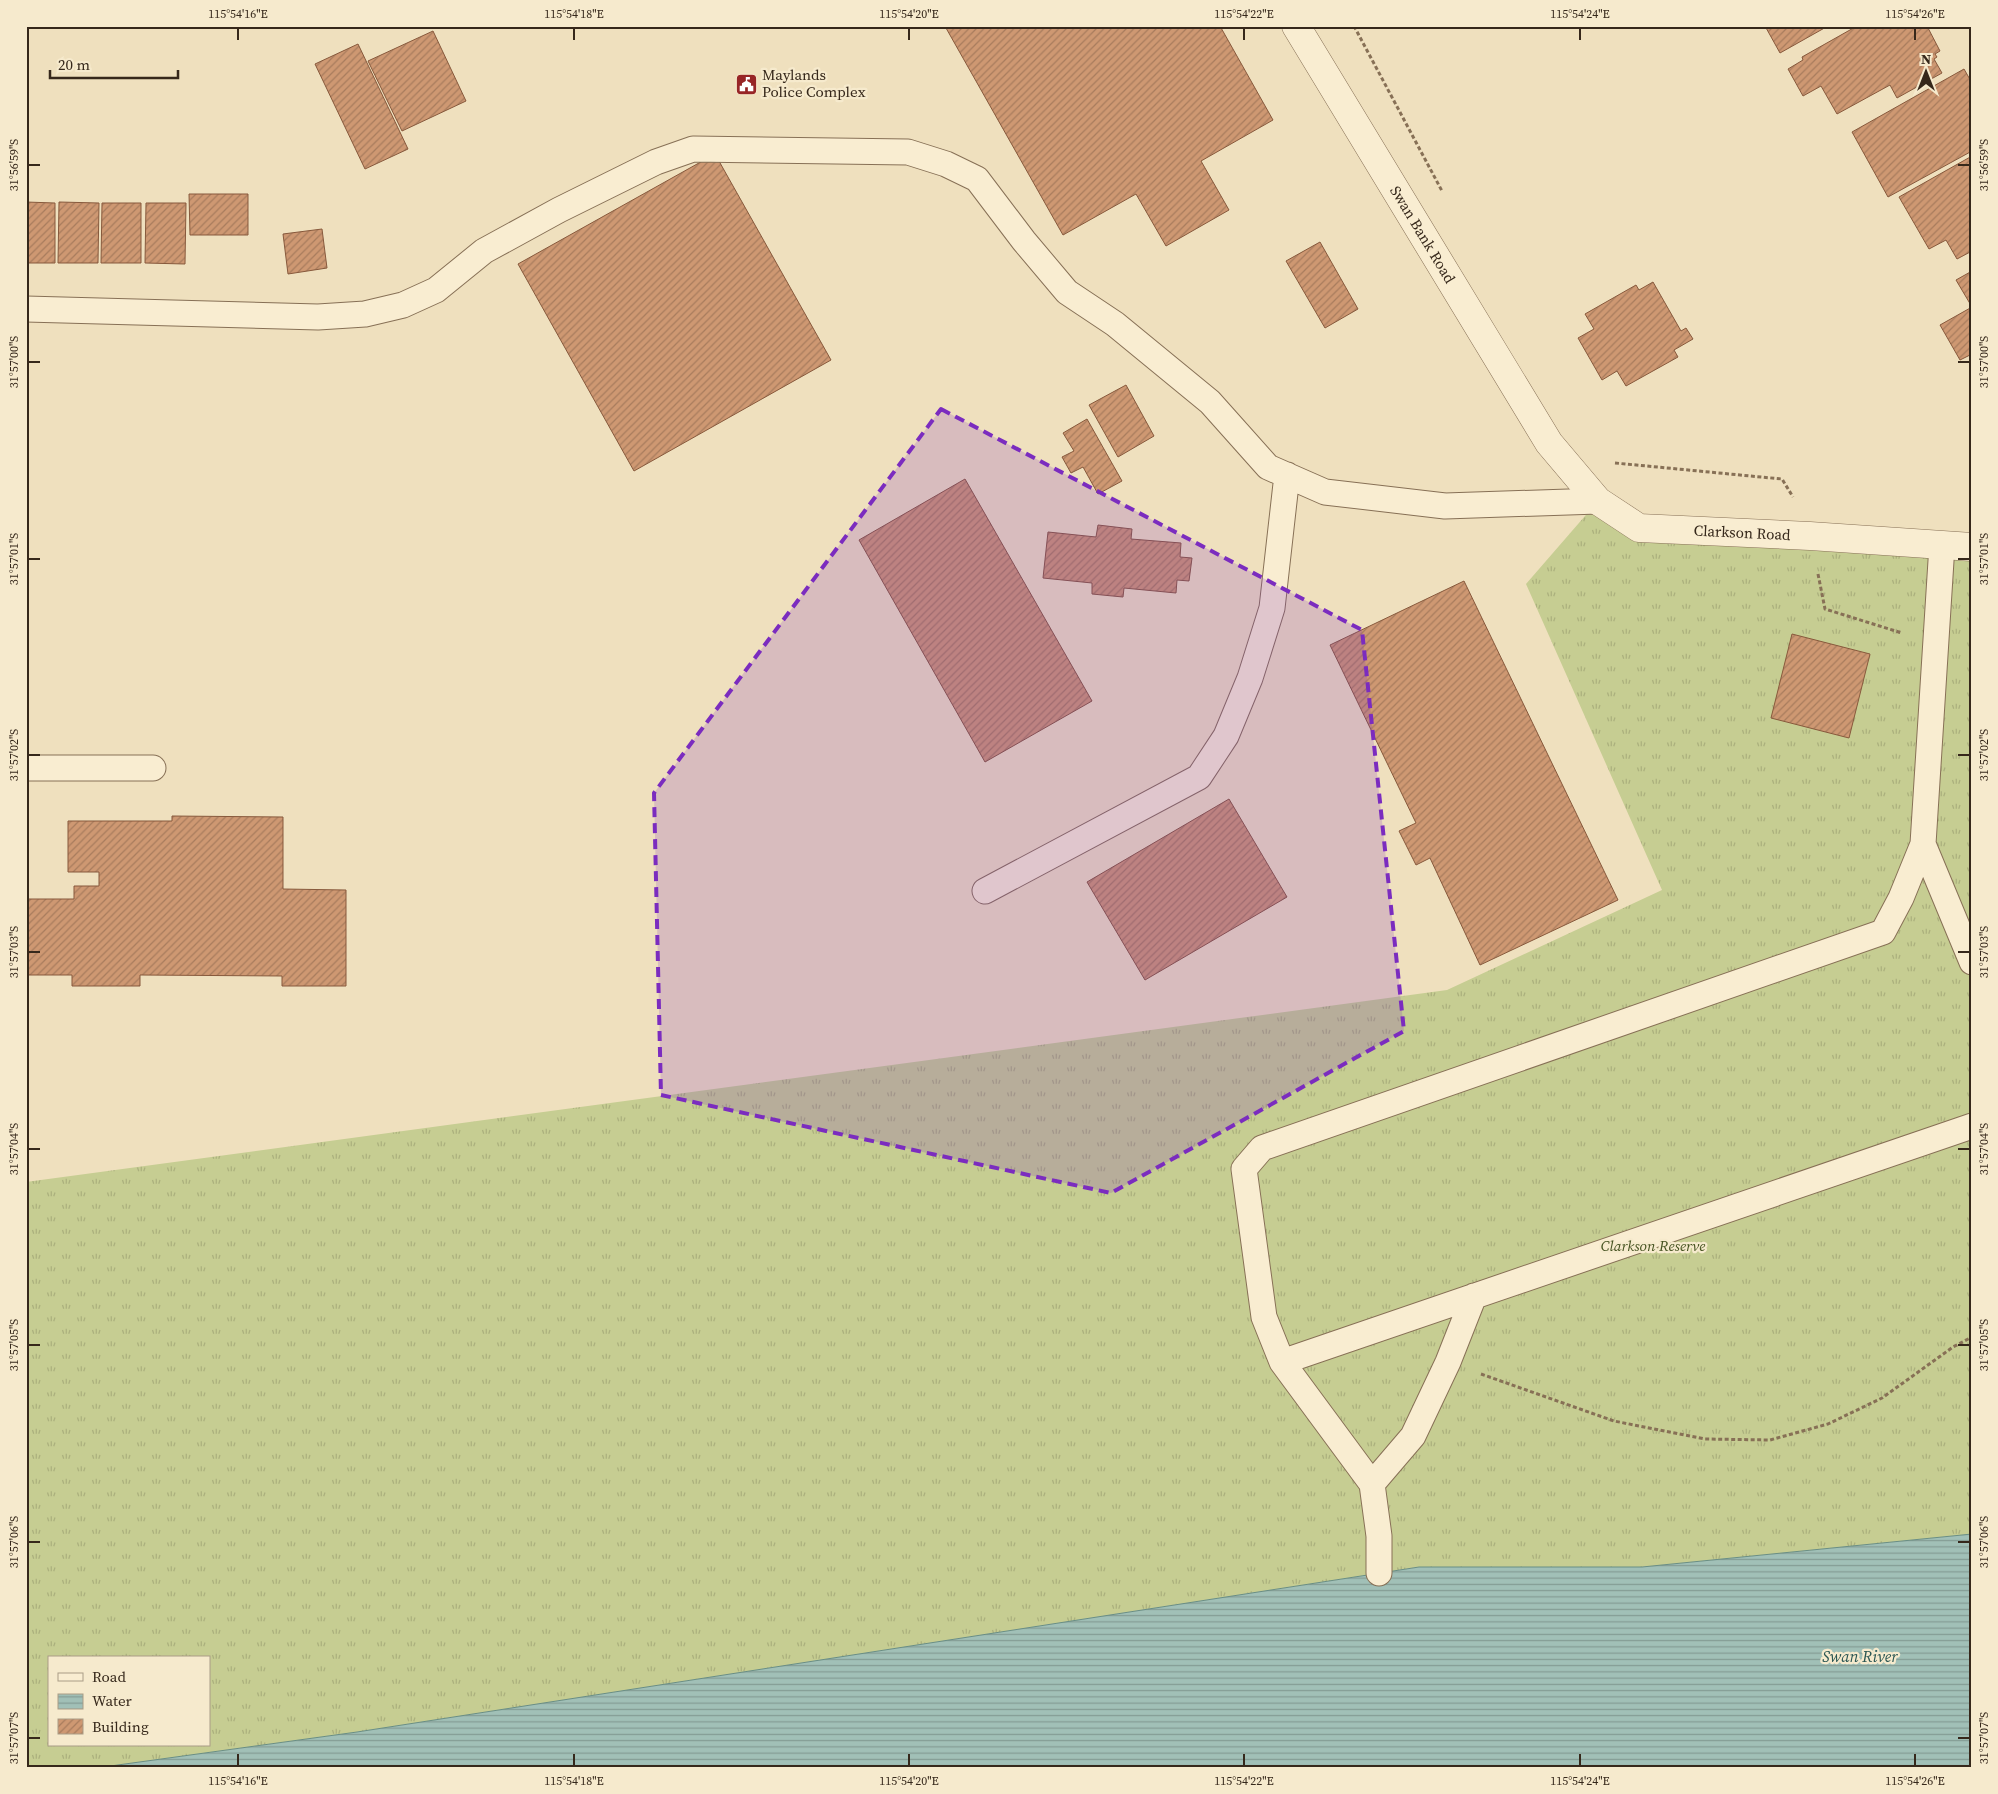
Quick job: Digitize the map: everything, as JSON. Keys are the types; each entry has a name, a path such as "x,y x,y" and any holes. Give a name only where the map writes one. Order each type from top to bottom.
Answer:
{"street":[{"name":"Swan Bank Road","path":"1296,26 1549,442"},
{"name":"Clarkson Road","path":"1549,442 1598,501 1639,528 1810,536 1972,547"}],"lane":[{"path":"26,309 318,316 365,314 404,305 436,290 484,251 559,210 656,162 693,150 908,152 946,164 977,179 1024,242 1068,292 1115,324 1210,402 1268,467 1325,492 1445,506 1598,501"},
{"path":"985,891 1199,777 1226,736 1250,678 1272,608 1287,475"},
{"path":"1379,1572 1379,1536 1372,1484 1282,1362 1264,1317 1244,1169 1262,1148 1883,932 1923,844 1942,545"},
{"path":"26,768 153,768"},
{"path":"1923,844 1972,962"},
{"path":"1282,1362 1972,1126"},
{"path":"1372,1484 1413,1436 1448,1362 1474,1296"}],"path":[{"path":"1354,26 1442,192"},
{"path":"1611,463 1782,479 1808,522 1825,609 1908,635 1937,634"},
{"path":"1448,1362 1614,1421 1705,1439 1770,1440 1828,1424 1882,1398 1953,1347 1972,1338"}],"highlighted area":[{"path":"941,409 1362,630 1404,1031 1111,1193 661,1095 654,793"}],"green space":[{"name":"Clarkson Reserve","path":"1598,501 1639,528 1808,522 1942,545 1972,547 1972,1534 1642,1567 1419,1567 357,1732 96,1768 26,1768 26,1182 1447,990 1662,890 1526,584"}],"water":[{"name":"Swan River","path":"1972,1534 1972,1768 96,1768 357,1732 1419,1567 1642,1567"}],"building":[{"path":"948,26 1220,26 1273,120 1201,161 1229,210 1166,246 1136,194 1063,235 946,28"},
{"path":"1765,26 1828,26 1780,53"},
{"path":"1857,26 1927,26 1940,51 1935,54 1937,57 1934,59 1942,73 1897,98 1890,85 1837,114 1821,86 1803,96 1788,69 1803,60 1802,57"},
{"path":"433,31 466,101 402,131 368,61"},
{"path":"358,44 408,149 365,169 315,64"},
{"path":"1964,69 1972,83 1972,151 1888,197 1852,132"},
{"path":"715,154 831,360 634,471 518,264"},
{"path":"1972,156 1972,251 1957,259 1946,240 1929,249 1899,197"},
{"path":"189,194 248,194 248,235 190,235"},
{"path":"26,202 55,203 55,263 26,263"},
{"path":"59,202 99,203 98,263 58,263"},
{"path":"102,203 141,203 141,263 101,263"},
{"path":"146,203 186,203 185,264 145,263"},
{"path":"322,229 327,268 288,274 283,234"},
{"path":"1320,242 1358,309 1325,328 1286,261"},
{"path":"1972,271 1972,307 1956,280"},
{"path":"1653,282 1681,331 1686,328 1693,339 1674,350 1678,357 1626,386 1617,371 1602,380 1578,338 1594,329 1585,314 1636,285 1639,290"},
{"path":"1972,307 1972,354 1960,360 1940,325"},
{"path":"1126,385 1154,436 1118,457 1089,405"},
{"path":"1087,419 1122,481 1098,494 1083,467 1071,473 1062,457 1074,451 1063,433"},
{"path":"965,479 1092,701 985,762 859,540"},
{"path":"1098,525 1132,529 1131,539 1181,543 1180,557 1192,558 1189,581 1177,580 1176,593 1124,588 1123,597 1092,594 1092,583 1043,578 1048,532 1096,537"},
{"path":"1464,581 1618,900 1480,965 1430,858 1416,865 1399,831 1416,823 1330,645"},
{"path":"1792,634 1870,654 1849,738 1771,718"},
{"path":"1229,799 1287,897 1145,980 1087,882"},
{"path":"172,816 283,817 283,889 346,890 346,986 282,986 282,976 140,975 140,986 72,986 72,975 26,975 26,899 74,899 74,886 99,886 99,872 68,872 68,821 172,821"}],"place":[{"name":"Maylands Police Complex","path":"746,84"}]}
